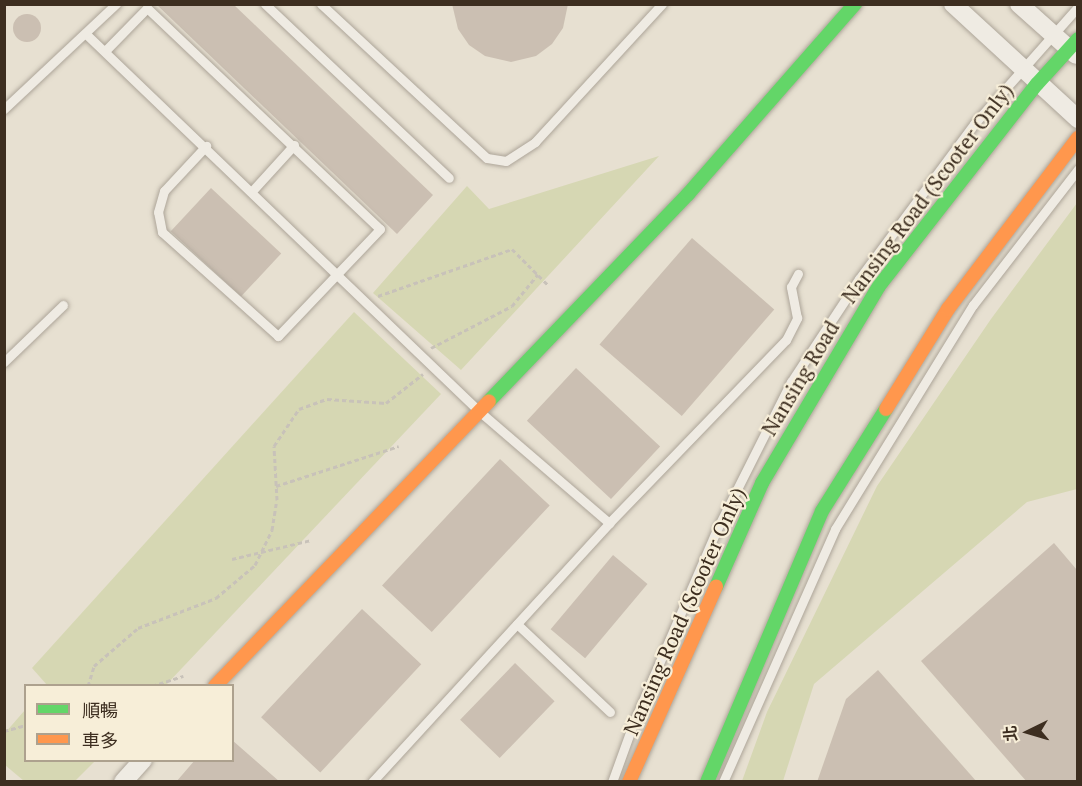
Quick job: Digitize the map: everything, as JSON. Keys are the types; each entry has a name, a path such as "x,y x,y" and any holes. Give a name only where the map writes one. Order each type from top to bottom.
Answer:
{"street":[{"path":"217,684 688,194 855,4"},
{"path":"953,4 1077,119"},
{"path":"1019,4 1053,34 1075,48"},
{"name":"Nansing Road","path":"629,782 762,483 879,286 1037,84 1075,48"},
{"path":"707,782 822,511 948,309 1077,138"},
{"path":"123,782 141,762"}],"lane":[{"path":"4,109 87,35 116,4"},
{"path":"265,4 449,178"},
{"path":"321,4 487,158 506,161 535,142 662,4"},
{"name":"Nansing Road (Scooter Only)","path":"612,782 633,724 717,529 791,382 858,279 974,124 1077,7"},
{"path":"105,51 147,8 380,229 278,336 162,232 158,212 164,191 206,146"},
{"path":"87,35 253,190 336,277 479,411 609,523"},
{"path":"253,190 294,145"},
{"path":"723,782 836,529 973,305 1077,169"},
{"path":"372,782 609,523 786,339 797,318 791,287 798,274"},
{"path":"4,362 63,304"},
{"path":"517,624 610,712"}],"path":[{"path":"370,299 512,249 548,285"},
{"path":"426,350 512,306 538,274"},
{"path":"88,684 94,666 138,628 224,593 255,565 272,530 276,486 274,446 299,409 327,399 386,403 412,386 424,373"},
{"path":"276,486 399,446"},
{"path":"232,559 311,540"},
{"path":"158,684 183,676"},
{"path":"4,731 24,726"}],"green space":[{"path":"659,156 461,370 373,293 467,186 489,209"},
{"path":"1077,203 1077,489 1027,502 814,684 783,781 742,781 767,712 877,486 991,319"},
{"path":"354,312 441,394 167,684 46,684 32,668"},
{"path":"24,711 24,762 94,762 75,781 24,781 5,765 5,733"}],"building":[{"path":"156,4 233,4 433,195 397,234"},
{"path":"452,4 568,4 563,28 552,44 536,56 511,62 485,56 469,45 458,29"},
{"path":"27,14 37,18 41,28 37,38 27,42 17,38 13,28 17,18"},
{"path":"211,188 281,253 241,297 171,231"},
{"path":"692,238 774,310 682,416 599,344"},
{"path":"576,368 660,446 611,499 527,421"},
{"path":"500,459 550,505 432,632 382,586"},
{"path":"1054,543 1077,570 1077,782 1027,782 921,661"},
{"path":"613,555 647,584 585,658 551,629"},
{"path":"362,609 421,664 320,772 261,717"},
{"path":"515,663 555,701 500,758 460,720"},
{"path":"878,670 977,782 817,782 846,699"},
{"path":"234,742 280,782 176,782 193,762 234,762"}],"traffic: fast":[{"path":"489,401 688,194 855,4"},
{"path":"716,587 762,483 879,286 1037,84 1078,39"},
{"path":"707,782 822,511 886,409"}],"traffic: slow":[{"path":"886,409 948,309 1078,138"},
{"path":"217,684 489,401"},
{"path":"629,782 716,587"}]}
